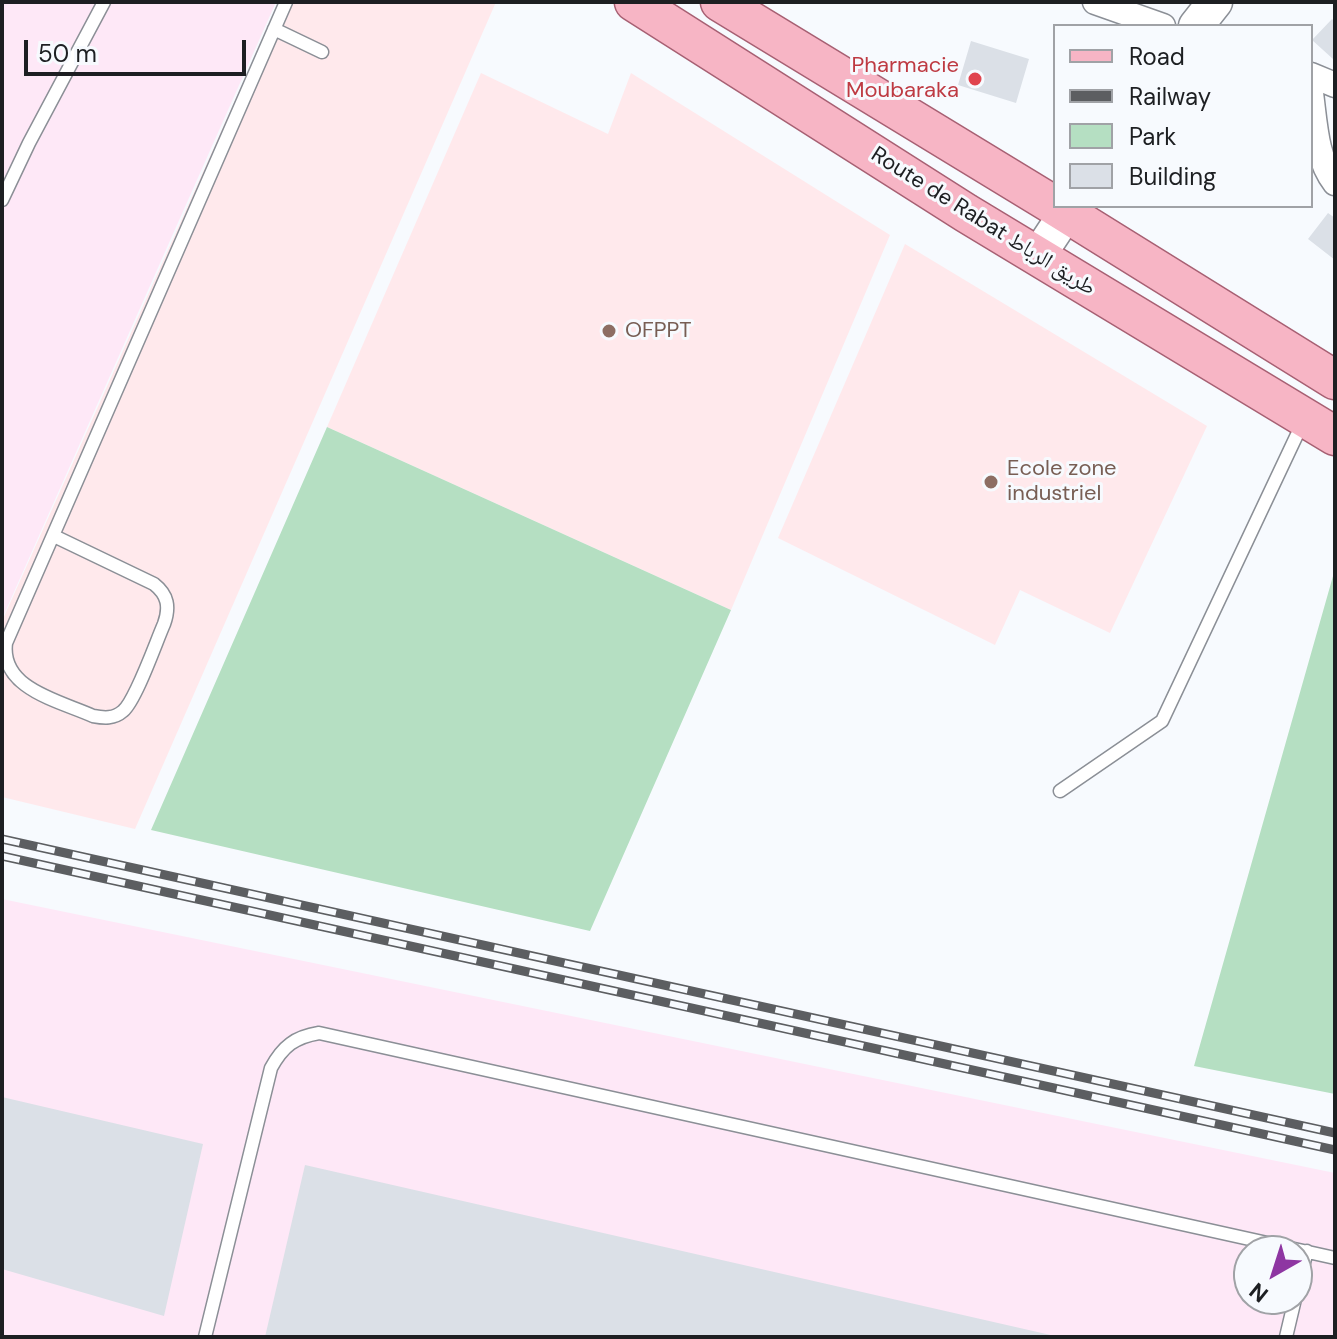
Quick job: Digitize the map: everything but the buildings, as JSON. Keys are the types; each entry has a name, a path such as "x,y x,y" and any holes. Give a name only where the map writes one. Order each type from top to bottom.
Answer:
{"main road":[{"name":"Route de Rabat طريق الرباط","path":"634,2 1038,256 1320,428"},
{"path":"720,2 1053,203"},
{"path":"1062,208 1335,380"}],"street":[{"path":"1095,2 1157,24"},
{"path":"1313,76 1335,85"},
{"path":"1313,105 1321,154 1335,183"},
{"path":"1038,256 1062,208"}],"lane":[{"path":"2,200 104,2"},
{"path":"54,536 154,584 166,597 164,624 128,706 114,716 93,716 15,680 5,661 6,643 286,2"},
{"path":"274,29 322,52"},
{"path":"1060,791 1162,721 1320,428"},
{"path":"205,1337 271,1068 289,1042 300,1036 319,1033 1234,1235"},
{"path":"1313,1252 1335,1258"},
{"path":"1286,1337 1291,1315"}],"shaded area":[{"path":"2,2 276,2 2,619"},
{"path":"279,2 496,2 135,829 2,797 2,621"},
{"name":"OFPPT","path":"481,73 608,134 631,73 890,235 731,610 327,427"},
{"name":"Ecole zone industriel","path":"905,244 1207,426 1110,633 1020,590 995,645 778,538"},
{"path":"2,899 1335,1173 1335,1337 2,1337"}],"green space":[{"path":"327,427 731,610 590,931 151,830"},
{"path":"1335,569 1335,1094 1194,1066"}],"railway":[{"path":"2,839 1335,1133"},
{"path":"2,856 1335,1150"}],"place":[{"name":"Pharmacie Moubaraka","path":"975,79"},
{"name":"OFPPT","path":"609,331"},
{"name":"Ecole zone industriel","path":"991,482"}]}
